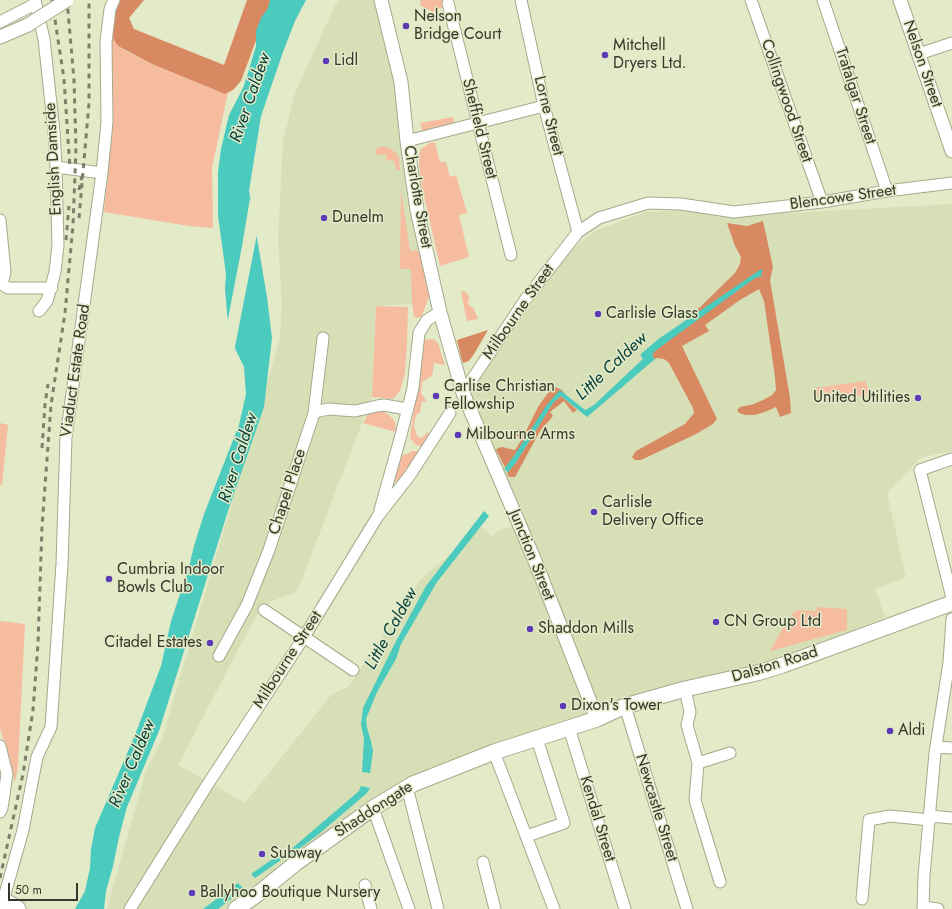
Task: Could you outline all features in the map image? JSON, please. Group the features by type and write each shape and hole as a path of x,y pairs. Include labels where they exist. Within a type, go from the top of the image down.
{"main road":[{"name":"Dalston Road","path":"597,719 625,706 685,689 756,674 952,603"},
{"name":"Shaddongate","path":"236,909 259,893 296,863 373,808 406,787 494,752 597,719"}],"street":[{"path":"0,36 28,25 67,0"},
{"name":"Viaduct Estate Road","path":"7,903 37,757 51,727 62,564 66,437 102,173 107,122 106,42 110,9 114,0"},
{"name":"Charlotte Street","path":"381,0 401,82 407,141 417,210 440,312 463,393"},
{"name":"Lorne Street","path":"521,0 544,106 578,232"},
{"name":"Collingwood Street","path":"751,0 822,202"},
{"name":"Trafalgar Street","path":"824,0 887,191"},
{"name":"Nelson Street","path":"900,0 952,150"},
{"path":"0,22 35,2"},
{"name":"English Damside","path":"35,2 44,39 54,132 58,246 52,288 47,301 39,311"},
{"name":"Sheffield Street","path":"448,3 511,255"},
{"path":"919,54 952,43"},
{"path":"407,141 544,106"},
{"path":"56,167 102,173"},
{"name":"Blencowe Street","path":"578,232 599,218 648,203 681,204 734,212 822,202 887,191 952,183"},
{"path":"0,220 5,272 2,282 3,285 8,288 52,288"},
{"name":"Milbourne Street","path":"463,393 525,300 578,232"},
{"path":"378,516 413,388 418,333 427,320 440,312"},
{"name":"Chapel Place","path":"219,656 247,605 269,550 314,413 323,338"},
{"name":"Junction Street","path":"463,393 535,562 597,719"},
{"path":"314,413 329,409 356,412 384,405 407,409"},
{"name":"Milbourne Street","path":"130,909 206,787 304,637 378,516 410,475 450,413"},
{"path":"952,459 920,470 952,598"},
{"path":"264,610 353,670"},
{"path":"938,909 923,908 924,876 935,753 949,662 952,620"},
{"path":"685,689 690,712 687,725 698,763 695,800 720,882"},
{"name":"Newcastle Street","path":"625,706 688,909"},
{"name":"Kendal Street","path":"568,728 625,909"},
{"path":"527,836 564,823 537,739"},
{"path":"0,746 7,774 2,808 0,812"},
{"path":"936,747 952,748"},
{"path":"494,752 554,909"},
{"path":"698,763 730,753"},
{"path":"406,787 438,909"},
{"path":"373,808 409,909"},
{"path":"862,899 869,820 890,816 952,818"},
{"path":"483,862 495,909"},
{"path":"365,885 371,909"}],"shaded area":[{"path":"117,0 144,0 129,18 134,29 224,65 247,0 271,0 241,81 233,90 225,94 152,64 118,46 114,40 112,26"},
{"path":"340,0 373,0 382,17 433,299 408,304 376,306 372,397 297,592 269,602 268,604 265,603 249,629 178,765 245,803 331,695 349,686 420,580 482,527 492,537 496,532 518,524 468,395 552,273 572,249 595,231 645,212 690,210 719,217 952,204 952,451 920,458 887,493 906,577 875,589 885,617 680,699 429,768 353,810 253,909 107,909 146,771 162,739 280,339 282,303 278,241 283,141 295,93 335,5"},
{"path":"420,0 445,0 444,6 433,12 421,6"},
{"path":"112,26 118,46 126,51 152,64 210,88 225,94 228,92 212,168 213,228 189,226 104,212 113,116 111,84"},
{"path":"453,117 455,126 423,133 420,123"},
{"path":"435,142 440,162 446,162 450,177 456,175 467,213 459,215 469,257 440,266 422,187 419,165 419,154 421,149 430,143"},
{"path":"379,147 388,147 397,154 399,158 400,170 397,171 394,161 386,160 386,154 376,155 375,150"},
{"path":"401,190 410,251 415,250 419,252 429,295 422,316 418,318 414,317 412,304 411,269 400,269"},
{"path":"763,221 773,267 770,280 790,398 791,413 780,417 776,407 755,415 746,415 739,413 737,410 740,407 754,404 763,400 772,395 776,390 764,301 759,289 740,300 705,325 709,331 682,346 717,419 713,424 696,434 641,460 635,460 632,457 636,451 685,424 694,413 693,408 669,363 664,359 657,358 651,361 652,354 659,345 735,273 740,264 741,257 735,246 727,223 747,226"},
{"path":"463,291 469,296 468,304 474,309 478,319 467,321 461,292"},
{"path":"376,306 408,307 405,373 400,391 393,399 372,397"},
{"path":"488,330 469,361 463,363 457,340"},
{"path":"433,339 438,343 445,365 434,363 432,376 422,382 421,393 427,402 422,401 420,412 416,415 414,426 417,436 421,438 428,432 429,436 425,444 420,446 416,445 410,438 423,342 424,340"},
{"path":"865,381 870,394 822,401 821,396 816,397 815,388"},
{"path":"555,387 562,390 566,396 562,392 547,407 506,469 496,450 502,447 515,450 522,439 515,435 518,429 526,431 538,407 550,390"},
{"path":"561,396 577,410 573,413 564,401 550,412 553,416 540,431 515,477 509,477 507,473 515,464 553,403"},
{"path":"382,410 395,421 396,432 363,423 368,414"},
{"path":"0,423 8,425 2,485 0,485"},
{"path":"412,451 419,451 418,461 408,467 406,472 397,482 394,480 399,456"},
{"path":"817,607 847,609 847,630 770,651 789,617 797,610 816,611"},
{"path":"0,621 25,624 18,766 15,782 0,728"}],"water":[{"name":"River Caldew","path":"270,0 306,0 295,21 261,116 249,191 267,297 272,338 264,407 228,511 159,731 127,807 106,891 104,909 75,909 85,891 90,868 91,849 95,828 135,735 161,666 171,621 186,579 204,514 239,425 246,394 244,367 229,336 225,289 226,274 218,216 218,172 221,149 229,115 243,88 256,46 256,31 261,18 268,8"},
{"path":"761,271 762,276 755,278 655,351 652,355 655,359 587,417 561,396 553,403 515,464 507,473 506,469 547,407 560,392 586,412 595,406 645,359 642,355 661,339"},
{"path":"484,511 489,516 437,582 401,644 396,659 377,692 366,719 373,751 370,773 362,772 364,739 361,724 363,708 394,645 426,586"},
{"path":"361,786 370,788 367,793 319,834 292,854 289,851 359,791"},
{"path":"277,856 281,860 255,878 251,874"},
{"path":"238,883 244,889 218,909 203,909"}],"pier":[{"path":"250,198 258,229 234,352 227,337 226,329"}],"waterway":[{"name":"Little Caldew","path":"506,469 547,407 560,392 585,412 595,406 645,359 642,355 661,339 761,271"}],"railway":[{"path":"52,0 64,79 70,169"},
{"path":"0,878 23,774 33,710 38,644 42,527 51,405 65,313 73,225 76,148 74,80 67,0"},
{"path":"79,218 89,103 89,0"},
{"path":"79,190 82,176"},
{"path":"66,240 69,206"},
{"path":"42,448 48,384"}],"place":[{"name":"Nelson Bridge Court","path":"406,26"},
{"name":"Mitchell Dryers Ltd.","path":"605,55"},
{"name":"Lidl","path":"326,61"},
{"name":"Dunelm","path":"324,218"},
{"name":"Carlisle Glass","path":"598,314"},
{"name":"Carlise Christian Fellowship","path":"436,396"},
{"name":"United Utilities","path":"918,398"},
{"name":"Milbourne Arms","path":"458,435"},
{"name":"Carlisle Delivery Office","path":"594,512"},
{"name":"Cumbria Indoor Bowls Club","path":"109,579"},
{"name":"CN Group Ltd","path":"716,622"},
{"name":"Shaddon Mills","path":"530,629"},
{"name":"Citadel Estates","path":"210,643"},
{"name":"Dixon's Tower","path":"563,706"},
{"name":"Aldi","path":"890,731"},
{"name":"Subway","path":"262,854"},
{"name":"Ballyhoo Boutique Nursery","path":"192,893"}]}
